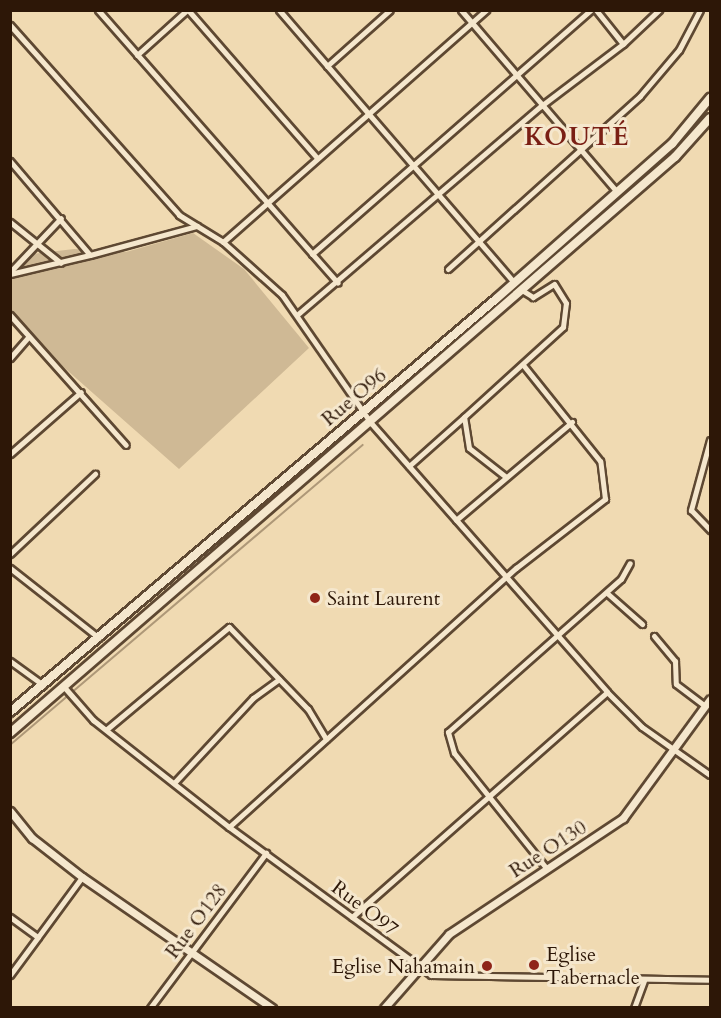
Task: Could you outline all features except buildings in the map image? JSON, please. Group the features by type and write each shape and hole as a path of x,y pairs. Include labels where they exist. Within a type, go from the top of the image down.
{"main road":[{"name":"Rue O96","path":"10,712 363,412 617,192 687,130 711,98"},
{"name":"Rue O96","path":"10,733 371,423 675,157 711,118"}],"street":[{"path":"98,10 338,283"},
{"path":"137,55 188,10 317,158"},
{"path":"327,66 390,10"},
{"path":"461,10 617,192"},
{"path":"223,242 486,10"},
{"path":"312,254 591,10"},
{"path":"596,10 623,44"},
{"path":"298,314 338,283 541,106 623,44 659,10"},
{"path":"448,269 646,89 679,50 700,10"},
{"path":"279,11 514,282"},
{"path":"10,26 174,209 223,242 298,314 371,423 607,692 675,750 711,775"},
{"path":"10,161 61,218 90,255"},
{"path":"10,273 34,244 61,218"},
{"path":"10,222 34,244 61,263"},
{"path":"10,273 61,263 197,226"},
{"path":"409,466 555,339 566,303 554,284 533,297 522,290"},
{"path":"10,315 126,445"},
{"path":"10,358 28,336"},
{"path":"229,827 507,579 607,495 602,463 572,422 524,366"},
{"path":"10,454 81,392"},
{"path":"464,417 469,448 506,477"},
{"path":"456,520 572,422"},
{"path":"711,440 691,510 711,530"},
{"path":"10,554 95,474"},
{"path":"547,869 454,753 448,732 555,634 607,593 630,563"},
{"path":"10,568 99,638"},
{"path":"607,593 642,624"},
{"path":"107,729 229,627 308,709 326,739"},
{"path":"654,636 675,662 676,684 705,706"},
{"path":"10,661 43,685"},
{"path":"174,783 253,698 279,679"},
{"name":"Rue O97","path":"65,688 107,729 229,827 418,966 436,976 711,980"},
{"path":"352,917 607,692"},
{"name":"Rue O130","path":"384,1008 418,966 449,934 622,818 711,699"},
{"path":"10,811 32,838 82,877 272,1008"},
{"name":"Rue O128","path":"150,1008 266,853"},
{"path":"10,975 82,877"},
{"path":"10,917 38,937"},
{"path":"634,1008 644,980"}],"shaded area":[{"path":"193,233 244,269 309,348 179,469 60,364 11,312 11,264 32,254 74,249 126,252"}],"waterway":[{"path":"10,745 363,445"}],"place":[{"name":"Saint Laurent","path":"315,598"},
{"name":"Eglise Tabernacle","path":"534,965"},
{"name":"Eglise Nahamain","path":"487,966"}],"district":[{"name":"KOUTÉ","path":"577,137"}]}
